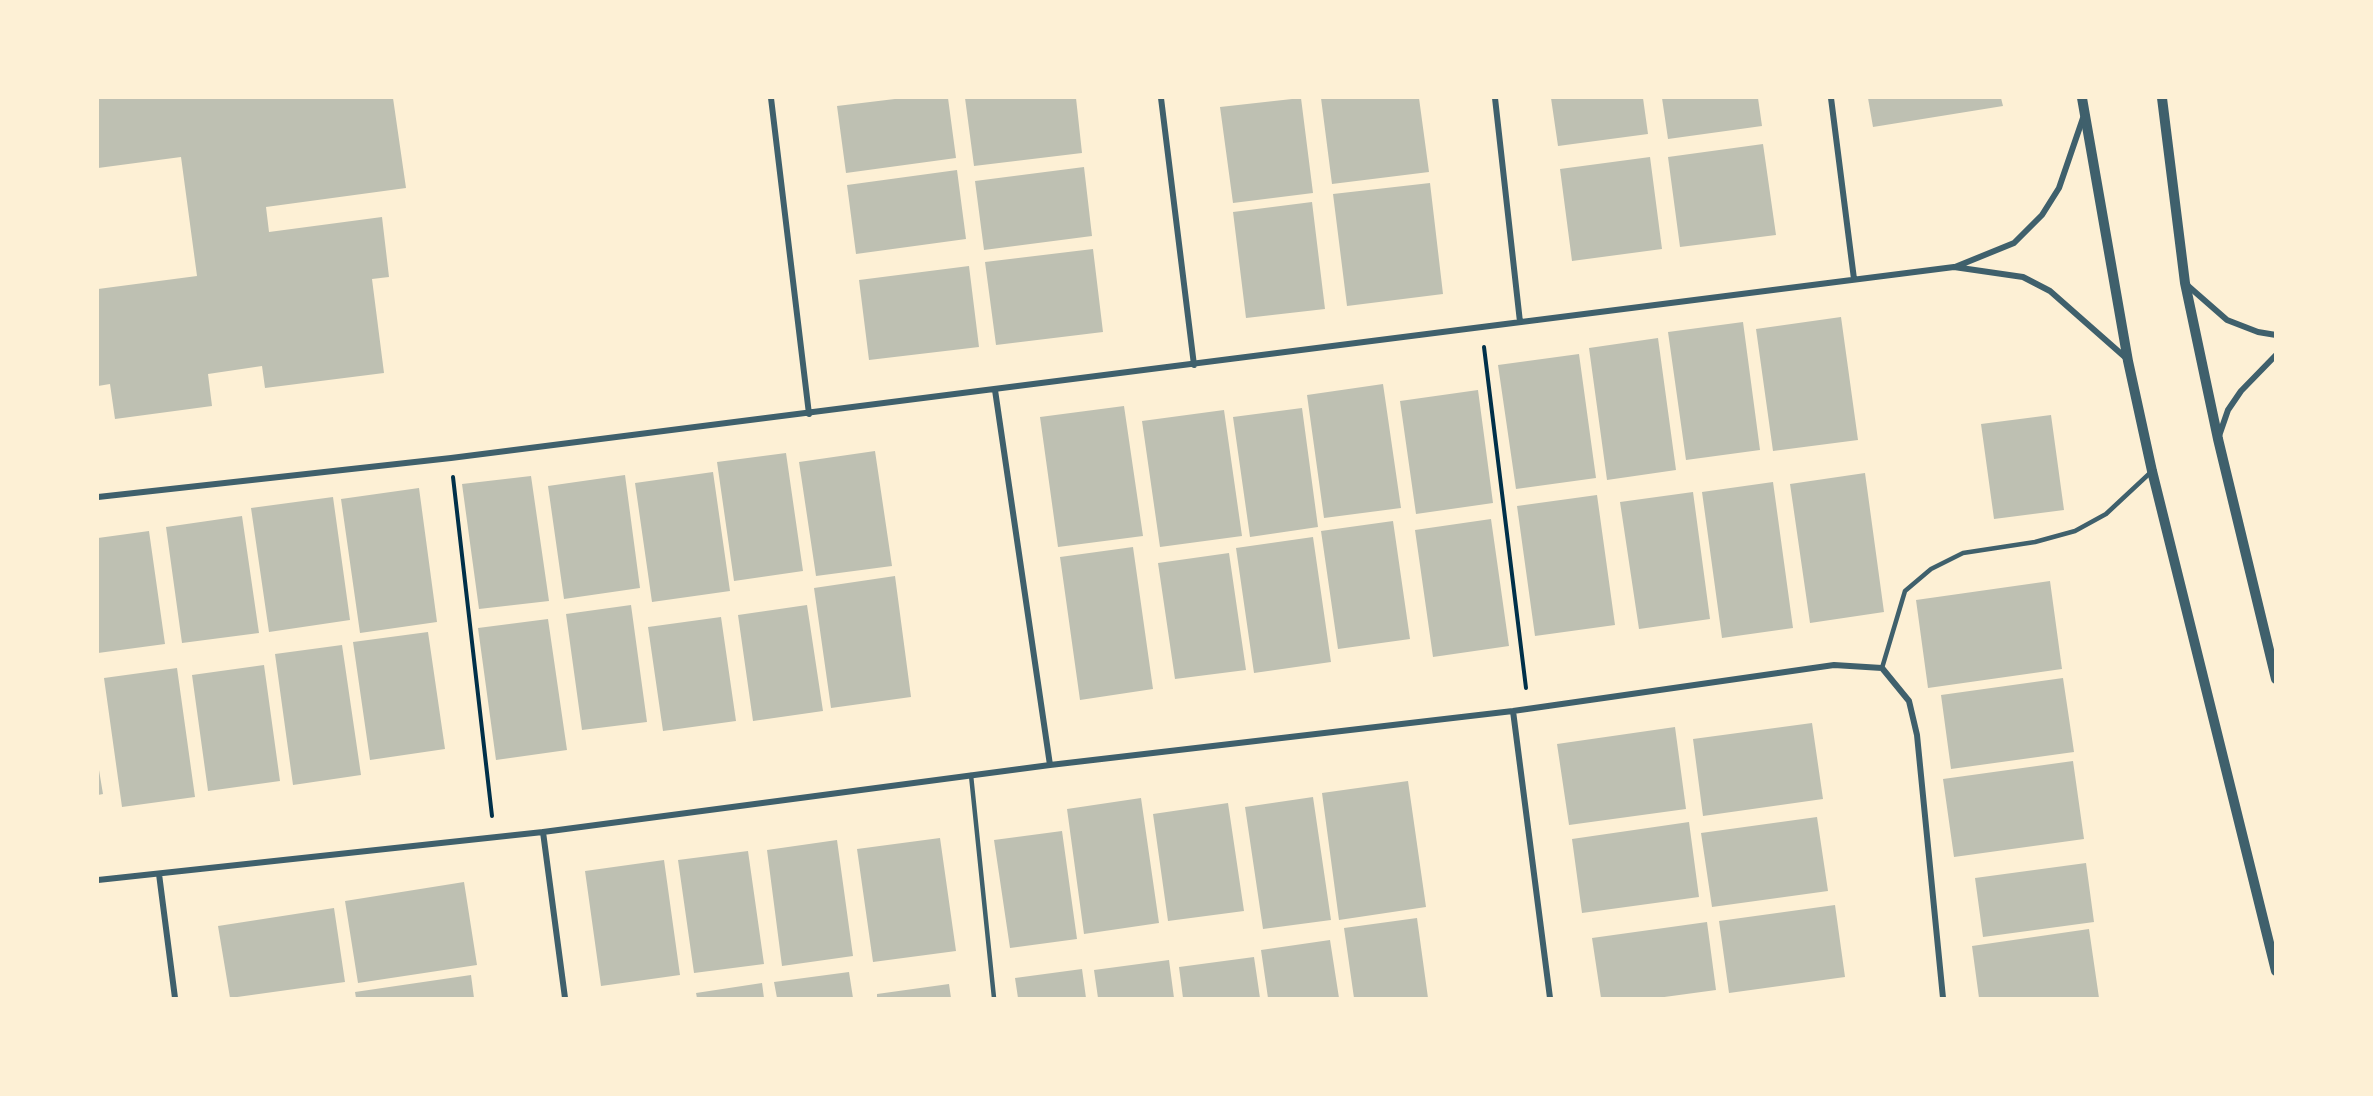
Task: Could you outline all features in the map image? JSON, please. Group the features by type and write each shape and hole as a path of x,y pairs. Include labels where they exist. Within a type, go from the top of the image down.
{"street":[{"path":"771,98 809,414"},
{"path":"1161,98 1194,365"},
{"path":"1495,98 1520,322"},
{"path":"1831,98 1854,279"},
{"path":"2082,98 2128,360 2152,471 2276,971"},
{"path":"2162,98 2185,283 2218,439 2276,679"},
{"path":"98,497 451,458 809,414 1954,267 2014,243 2042,215 2059,188 2084,115"},
{"path":"1954,267 2023,277 2050,291 2128,360"},
{"path":"2185,283 2227,320 2258,332 2276,335"},
{"path":"2218,439 2228,411 2241,391 2276,355"},
{"path":"995,390 1050,765"},
{"path":"98,880 543,832 1050,765 1514,711 1834,665 1882,668 1909,701 1917,735 1943,999"},
{"path":"1514,711 1550,999"},
{"path":"543,832 565,999"},
{"path":"159,874 175,999"}],"lane":[{"path":"1882,668 1905,591 1931,569 1963,552 2035,542 2075,531 2106,514 2152,471"},
{"path":"971,775 994,999"}],"path":[{"path":"1482,327 1528,709"},
{"path":"451,458 495,837"}],"building":[{"path":"98,98 393,98 406,188 266,207 269,232 382,217 389,277 372,279 384,373 265,388 262,366 208,374 212,406 115,419 110,384 98,386 98,289 197,276 181,157 98,168"},
{"path":"903,98 948,98 956,158 846,173 837,106"},
{"path":"965,98 1076,98 1082,153 974,166"},
{"path":"1301,98 1313,193 1233,203 1220,107"},
{"path":"1321,98 1419,98 1429,172 1332,184"},
{"path":"1551,98 1643,98 1648,134 1558,146"},
{"path":"1662,98 1758,98 1762,126 1668,139"},
{"path":"1868,98 2001,98 2003,106 1873,127"},
{"path":"1763,144 1776,235 1680,247 1668,157"},
{"path":"1650,157 1662,249 1572,261 1560,169"},
{"path":"1084,167 1092,236 984,250 975,181"},
{"path":"957,170 966,239 856,254 847,185"},
{"path":"1430,183 1443,294 1347,306 1333,194"},
{"path":"1312,202 1325,309 1246,318 1233,212"},
{"path":"1093,249 1103,332 996,345 985,262"},
{"path":"969,266 979,347 869,360 859,280"},
{"path":"1841,317 1858,440 1773,451 1756,329"},
{"path":"1743,322 1760,450 1686,460 1668,332"},
{"path":"1658,338 1676,470 1607,480 1589,348"},
{"path":"1579,354 1596,478 1516,489 1498,365"},
{"path":"1383,384 1401,508 1324,518 1307,395"},
{"path":"1478,390 1493,503 1416,514 1400,401"},
{"path":"1124,406 1143,536 1058,547 1040,417"},
{"path":"1302,408 1318,527 1250,537 1233,417"},
{"path":"1224,410 1242,536 1160,547 1142,421"},
{"path":"2051,415 2064,510 1994,519 1981,424"},
{"path":"875,451 892,566 816,576 799,462"},
{"path":"786,453 803,571 734,581 717,462"},
{"path":"713,472 730,591 652,602 635,483"},
{"path":"1865,473 1884,612 1810,623 1790,484"},
{"path":"625,475 640,588 564,599 548,486"},
{"path":"531,476 549,601 479,609 462,484"},
{"path":"1773,482 1793,628 1722,638 1702,492"},
{"path":"419,488 437,622 360,633 341,499"},
{"path":"1693,492 1710,619 1639,629 1620,502"},
{"path":"1597,495 1615,625 1535,636 1517,506"},
{"path":"333,497 350,620 269,632 251,508"},
{"path":"242,516 259,633 182,643 166,527"},
{"path":"1491,519 1509,646 1433,657 1415,530"},
{"path":"1393,521 1410,639 1338,649 1321,531"},
{"path":"149,531 165,644 98,653 98,538"},
{"path":"1313,537 1331,662 1254,673 1236,548"},
{"path":"1133,547 1153,689 1080,700 1060,557"},
{"path":"1229,553 1246,670 1175,679 1158,563"},
{"path":"895,576 911,697 831,708 814,588"},
{"path":"2050,581 2062,669 1928,688 1916,600"},
{"path":"631,605 647,722 582,730 566,614"},
{"path":"807,605 823,711 753,721 738,615"},
{"path":"721,617 736,721 663,731 648,627"},
{"path":"548,619 567,750 496,760 478,628"},
{"path":"428,632 445,749 370,760 353,642"},
{"path":"342,645 361,775 293,785 275,654"},
{"path":"264,665 280,781 208,791 192,675"},
{"path":"177,668 195,797 122,807 104,678"},
{"path":"2063,678 2074,752 1951,769 1941,695"},
{"path":"1812,723 1823,799 1703,816 1693,739"},
{"path":"1675,727 1686,809 1569,825 1557,744"},
{"path":"2073,761 2084,839 1954,857 1943,779"},
{"path":"98,764 103,794 98,795"},
{"path":"1408,781 1426,907 1339,920 1322,793"},
{"path":"1313,797 1331,920 1263,929 1245,807"},
{"path":"1141,798 1159,923 1084,934 1067,809"},
{"path":"1228,803 1244,911 1168,921 1153,814"},
{"path":"1817,817 1828,891 1712,907 1701,833"},
{"path":"1689,822 1699,897 1582,913 1572,839"},
{"path":"1062,831 1077,939 1010,948 994,840"},
{"path":"940,838 956,951 873,962 857,849"},
{"path":"837,840 853,956 782,966 767,850"},
{"path":"748,851 764,964 694,973 678,860"},
{"path":"664,860 680,975 601,986 585,871"},
{"path":"2086,863 2094,922 1983,937 1975,878"},
{"path":"464,882 477,965 358,983 345,901"},
{"path":"1835,905 1845,977 1729,993 1719,921"},
{"path":"334,908 345,982 230,998 218,926"},
{"path":"1417,918 1428,998 1354,998 1344,928"},
{"path":"1707,922 1716,990 1657,998 1601,998 1592,938"},
{"path":"2089,929 2099,998 1979,998 1972,946"},
{"path":"1330,940 1339,998 1268,998 1261,950"},
{"path":"1254,957 1260,998 1183,998 1179,967"},
{"path":"1169,960 1174,998 1098,998 1094,970"},
{"path":"1082,969 1086,998 1018,998 1015,978"},
{"path":"849,972 853,998 777,998 774,982"},
{"path":"471,975 474,998 356,998 355,992"},
{"path":"762,983 764,998 697,998 696,993"},
{"path":"949,984 951,998 877,998 877,994"}]}
